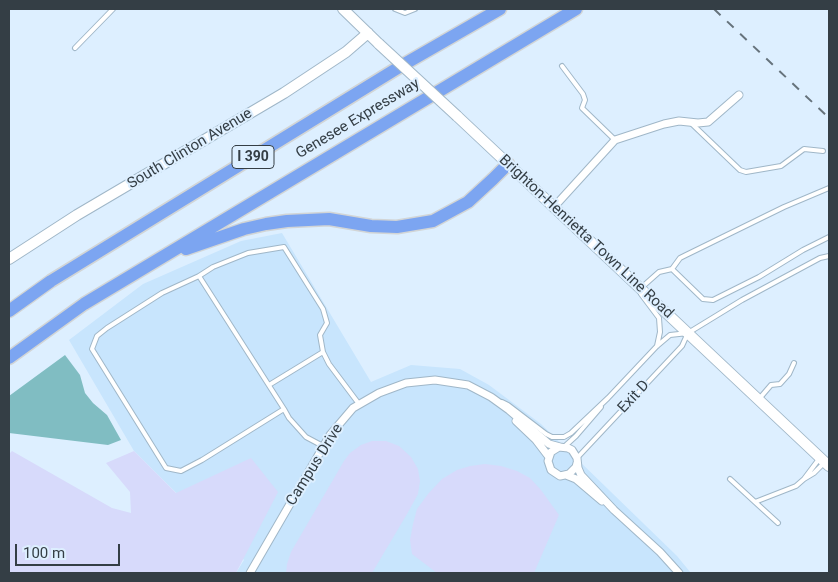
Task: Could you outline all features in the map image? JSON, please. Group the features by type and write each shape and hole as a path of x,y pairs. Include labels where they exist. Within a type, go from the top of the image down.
{"highway":[{"name":"Genesee Expressway","path":"9,311 51,280 401,66 500,9"},
{"name":"Genesee Expressway","path":"9,358 84,304 576,9"},
{"path":"149,265 215,238 266,224 305,219 329,219 371,226 397,227 433,221 468,202 508,164"}],"street":[{"name":"Brighton-Henrietta Town Line Road","path":"343,9 825,462"},
{"name":"South Clinton Avenue","path":"9,259 77,215 284,93 346,52 368,33"},
{"path":"554,207 615,140 681,120 698,124 708,122 740,95"},
{"name":"Campus Drive","path":"250,573 330,435 353,408 379,393 406,382 435,380 468,385 491,397 509,410 549,444 562,447"},
{"name":"Campus Drive","path":"491,397 536,440 549,457"},
{"path":"577,460 573,471 566,475 560,476 551,470 549,466 549,457 554,449 562,447 572,450 577,460 581,475 614,510"},
{"path":"566,475 576,479 614,510 660,552 679,573"}],"lane":[{"path":"75,48 113,9"},
{"path":"395,9 405,13 415,9"},
{"path":"562,66 583,94 585,100 582,108 615,140"},
{"path":"689,122 740,170 746,172 781,166 804,149 824,151"},
{"path":"657,346 660,332 659,318 640,290 658,272 672,268 686,254 784,207 829,188"},
{"path":"672,268 703,299 713,300 759,277 803,250 829,237"},
{"path":"284,409 202,460 181,470 166,468 92,349 97,336 107,328 162,293 214,267 248,253 284,247 323,309 327,324 320,335 323,352 329,364 359,404"},
{"path":"491,397 508,405 546,434 552,437 564,437 571,433 608,398 657,346 670,336 688,333 742,300 820,258 829,256"},
{"path":"199,276 284,409 306,437 324,447"},
{"name":"Exit D","path":"577,460 682,346 688,333"},
{"path":"269,385 323,352"},
{"path":"759,399 771,385 780,384 790,374 794,363"},
{"path":"562,447 591,420 608,398"},
{"path":"804,479 814,473 825,462"},
{"path":"755,502 796,486 825,462"},
{"path":"730,479 778,523"}],"shaded area":[{"path":"282,233 371,382 411,365 460,369 489,385 541,424 677,556 691,573 236,573 244,560 134,451 69,340 143,284 241,241"},
{"path":"65,355 80,375 85,393 107,415 121,440 108,445 9,433 9,396"},
{"path":"372,441 386,441 399,446 411,457 418,469 420,481 418,494 372,573 286,573 291,552 344,461 350,453 361,445"},
{"path":"12,451 112,508 131,513 130,492 106,463 134,451 176,493 251,458 278,492 236,573 9,573 9,454"},
{"path":"485,464 501,466 530,478 559,515 534,573 437,573 412,554 410,540 417,509 428,494 442,479 457,470"}],"railway":[{"path":"714,9 829,118"}]}
